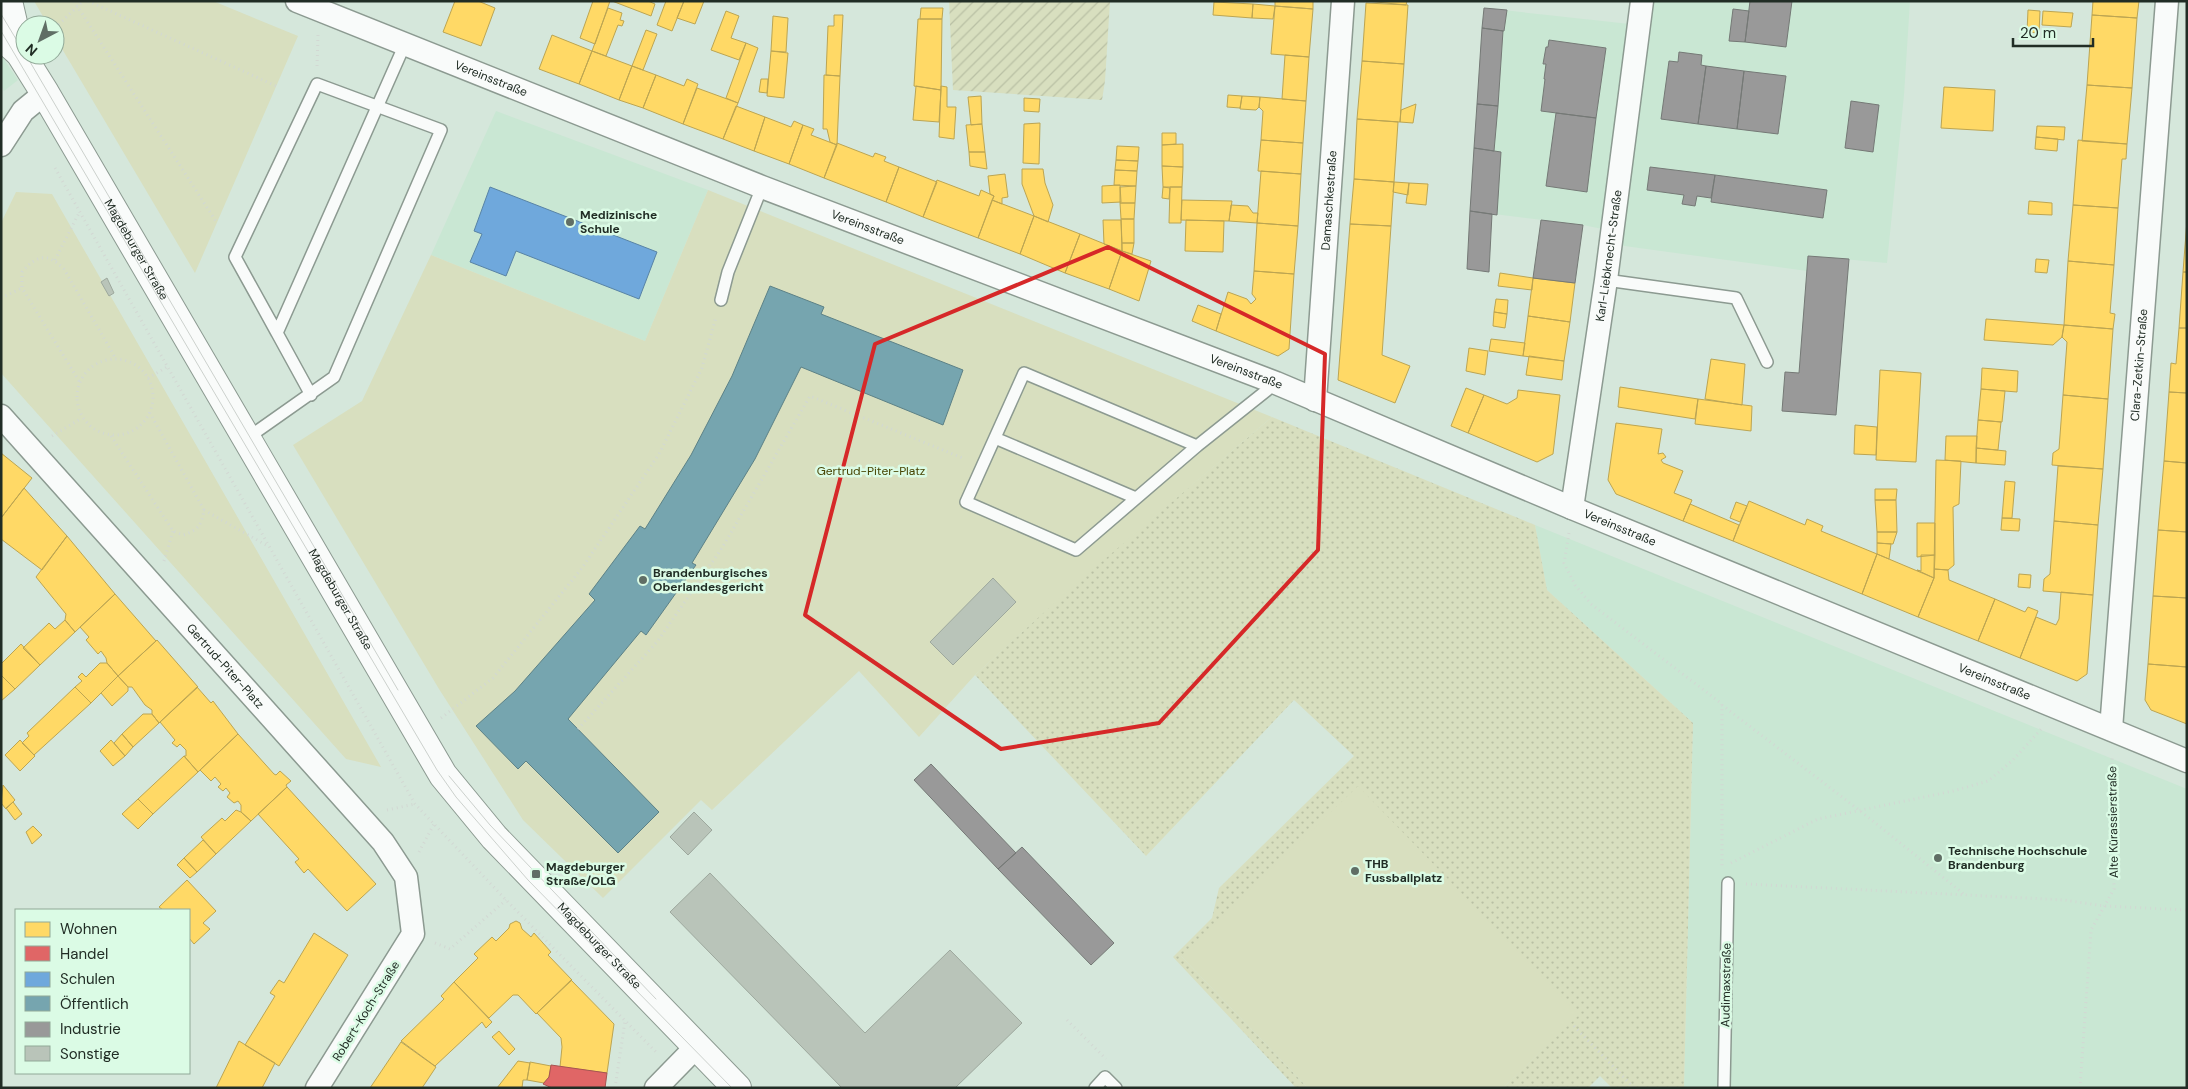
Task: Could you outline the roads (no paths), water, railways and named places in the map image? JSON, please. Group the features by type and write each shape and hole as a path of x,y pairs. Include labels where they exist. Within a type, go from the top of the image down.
{"street":[{"name":"Magdeburger Straße","path":"8,1 11,44 45,93 443,775 494,837 737,1088"},
{"name":"Vereinsstraße","path":"296,1 762,187 1276,383 1572,508 2187,761"},
{"name":"Damaschkestraße","path":"1315,400 1343,1"},
{"name":"Karl-Liebknecht-Straße","path":"1572,508 1606,280 1642,1"},
{"name":"Clara-Zetkin-Straße","path":"2111,729 2167,1"},
{"path":"1,145 23,111 45,93"},
{"name":"Gertrud-Piter-Platz","path":"1,416 383,842 406,877 413,934"},
{"name":"Robert-Koch-Straße","path":"317,1088 413,934"},
{"path":"656,1088 697,1046"}],"lane":[{"path":"278,333 405,44"},
{"path":"246,439 311,395 334,377 441,130 317,84 235,257 311,395"},
{"path":"721,300 728,272 762,187"},
{"path":"1606,280 1736,298 1768,362"},
{"path":"1197,446 1024,373 966,502 1076,550 1197,446 1276,383"},
{"path":"995,438 1136,498"},
{"name":"Audimaxstraße","path":"1724,1088 1728,883"},
{"path":"1095,1088 1105,1077 1116,1088"}],"tram line":[{"path":"1,14 15,37"},
{"path":"1,31 437,770 456,797 528,880 732,1088"},
{"path":"32,65 398,690"},
{"path":"449,776 490,825 656,999"}],"place":[{"name":"Medizinische Schule","path":"570,222"},
{"name":"Brandenburgisches Oberlandesgericht","path":"643,580"},
{"name":"Technische Hochschule Brandenburg","path":"1938,858"},
{"name":"THB Fussballplatz","path":"1355,871"},
{"name":"Magdeburger Straße/OLG","path":"536,874"}]}
